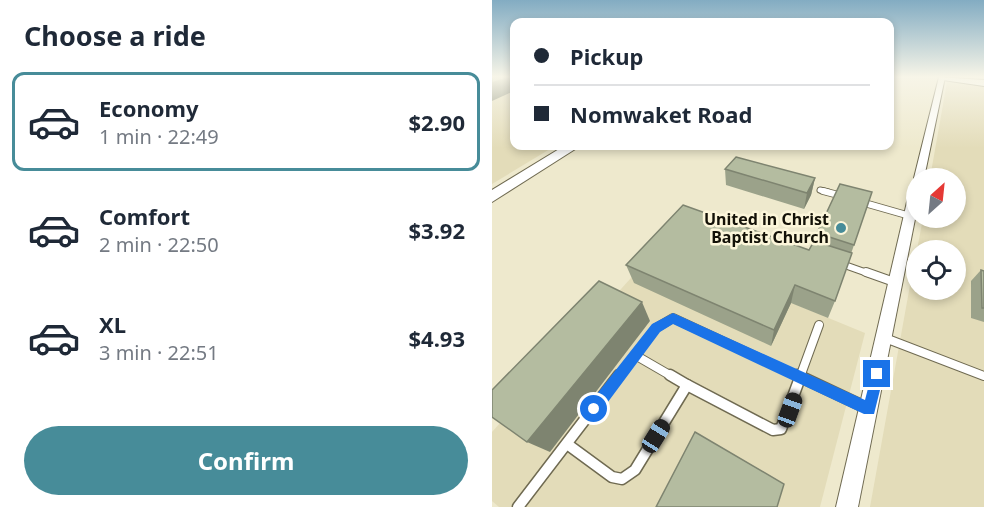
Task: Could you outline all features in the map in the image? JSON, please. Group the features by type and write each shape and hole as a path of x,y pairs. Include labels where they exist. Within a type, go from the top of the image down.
{"street":[{"path":"921,168 936,101"},
{"path":"492,197 567,150"},
{"path":"847,507 898,284 908,228"}],"lane":[{"path":"820,190 906,215"},
{"path":"833,261 898,284"},
{"path":"518,507 656,328 673,318 869,409"},
{"path":"635,355 687,385 777,430 784,426 819,324"},
{"path":"885,338 984,376"},
{"path":"567,444 612,477 622,479 634,470 687,385"}],"shaded area":[{"path":"492,101 510,101 510,150 548,150 492,184"},
{"path":"944,101 984,101 984,507 870,507 907,300 966,300 966,240 919,240 921,228 966,228 966,168 932,168"},
{"path":"658,248 865,333 820,507 499,507 492,501 492,432"}],"building":[{"path":"736,157 815,178 807,193 725,169"},
{"name":"United in Christ Baptist Church","path":"840,184 872,192 854,245 817,233"},
{"path":"683,205 809,250 814,241 852,253 835,301 795,285 774,330 626,265"},
{"path":"981,270 984,271 984,308 982,308"},
{"path":"599,281 642,302 527,442 492,417 492,390"},
{"path":"695,432 784,484 777,507 656,507"}],"place":[{"name":"United in Christ Baptist Church","path":"841,228"}],"route":[{"path":"594,409 656,328 673,318 869,409 877,374"}]}
